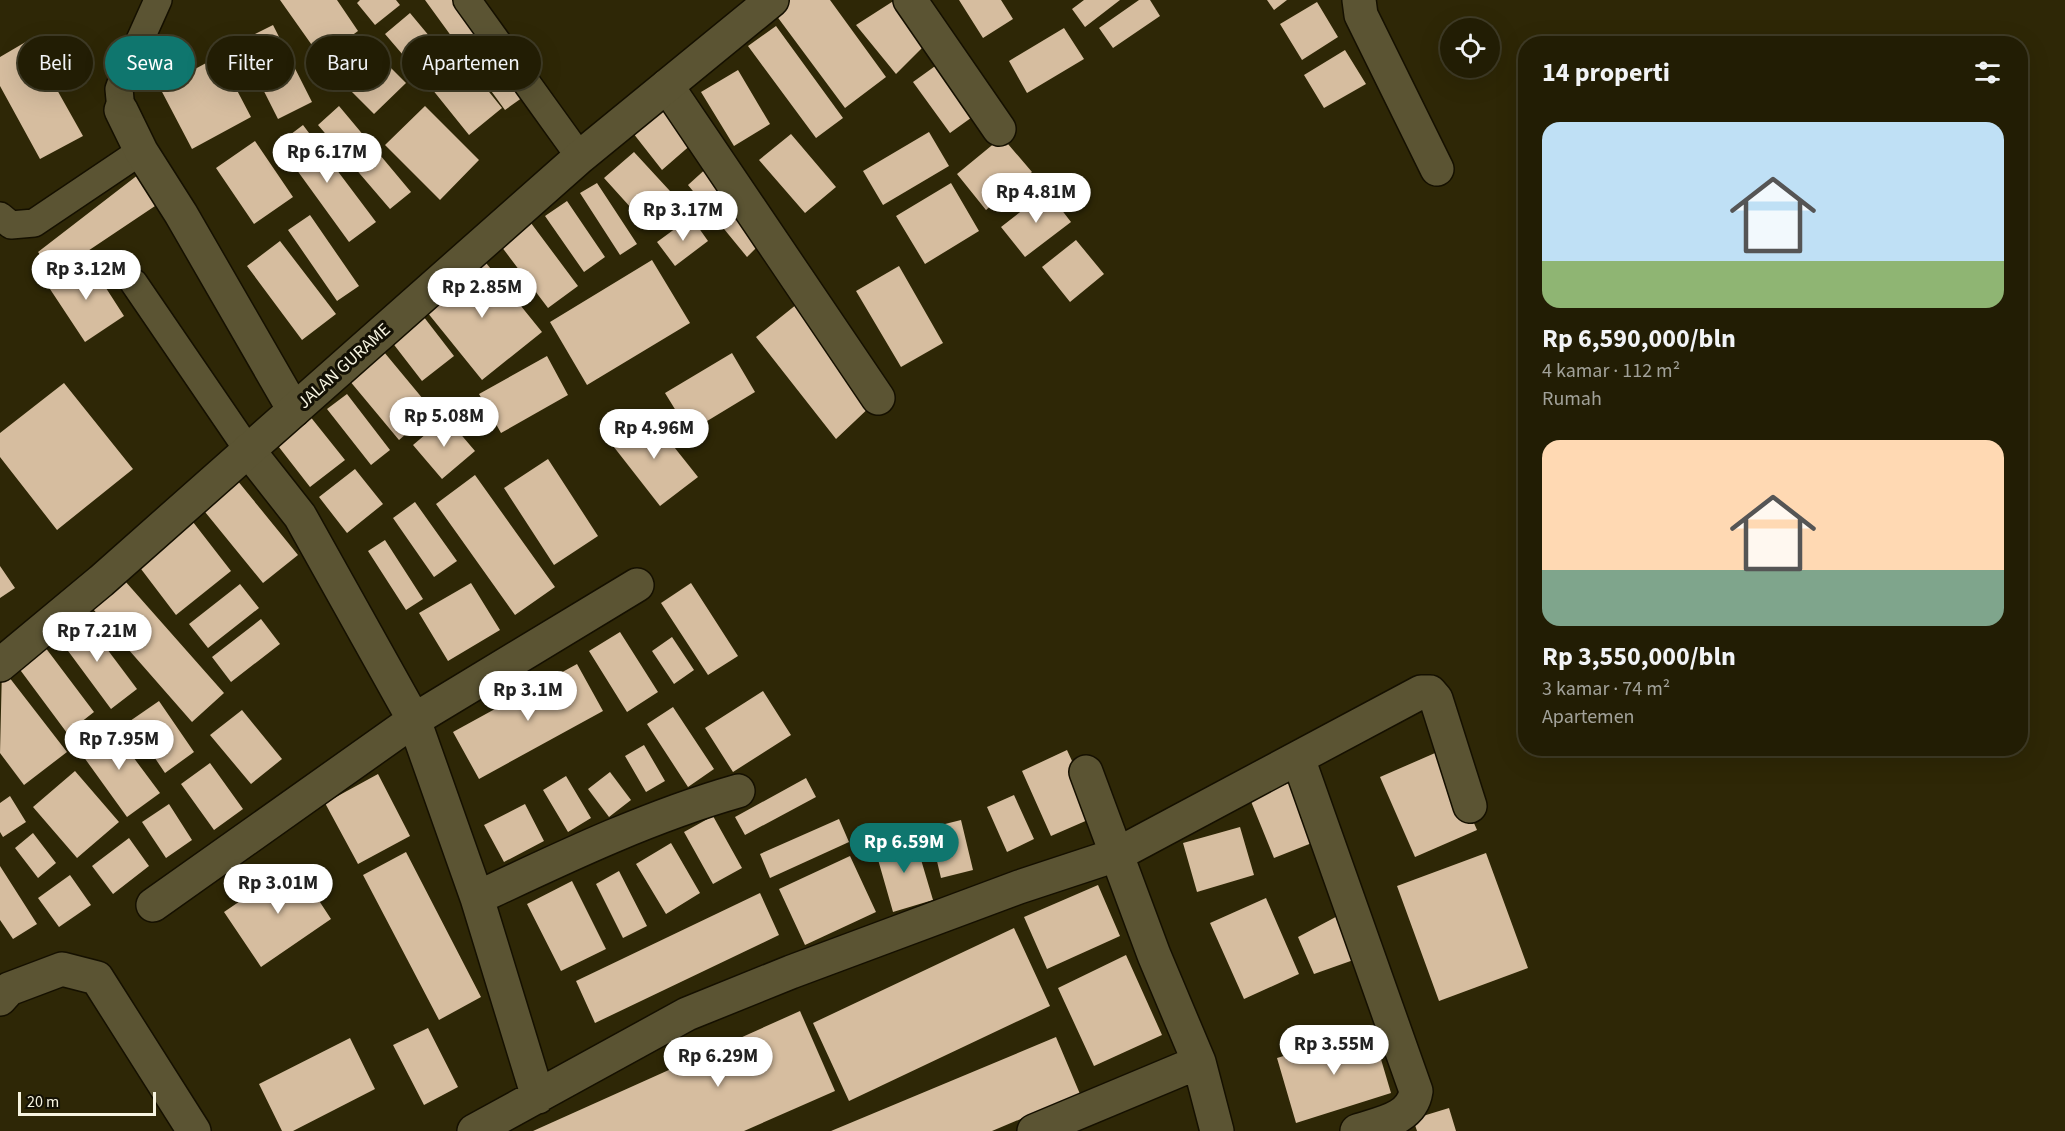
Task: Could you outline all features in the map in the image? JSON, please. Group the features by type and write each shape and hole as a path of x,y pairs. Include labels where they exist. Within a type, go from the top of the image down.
{"street":[{"name":"JALAN GURAME","path":"0,665 101,581 580,156 772,0"},
{"path":"910,0 999,129"},
{"path":"1359,0 1360,15 1437,169"},
{"path":"667,86 878,398"},
{"path":"120,110 141,151 181,214 294,410"},
{"path":"248,450 300,516 414,720 477,898 538,1097"},
{"path":"153,905 414,720 637,585"},
{"path":"474,1131 687,1014 791,972 1019,887 1116,855 1421,692 1430,692 1436,699 1470,806"},
{"path":"1298,758 1416,1091 1414,1103 1404,1114 1357,1131"},
{"path":"1086,772 1154,955 1199,1062 1217,1131"},
{"path":"477,898 575,852 686,806 738,791"},
{"path":"0,999 9,989 62,969 98,978 194,1131"},
{"path":"1034,1131 1199,1062"}],"lane":[{"path":"120,110 119,89 158,0"},
{"path":"467,0 580,156"},
{"path":"0,216 11,225 34,223 141,151"},
{"path":"134,283 248,450"}],"building":[{"path":"280,0 337,0 358,31 351,36 306,37"},
{"path":"360,0 396,0 400,5 375,25 357,3"},
{"path":"425,0 458,0 484,36 451,36"},
{"path":"788,0 830,0 886,77 845,108 773,11"},
{"path":"895,0 929,41 896,74 856,25"},
{"path":"959,0 1001,0 1013,19 983,38"},
{"path":"1084,0 1120,0 1085,27 1072,9"},
{"path":"1139,0 1150,0 1160,16 1113,48 1099,28"},
{"path":"1267,0 1287,0 1274,10"},
{"path":"1317,2 1338,37 1302,60 1280,24"},
{"path":"410,13 429,36 402,36 402,54 390,40 390,36 385,34"},
{"path":"273,25 279,36 251,36"},
{"path":"776,26 843,118 816,138 748,46"},
{"path":"1064,28 1084,59 1027,93 1009,61"},
{"path":"18,46 18,90 57,90 83,136 40,159 0,86 0,57"},
{"path":"1345,50 1366,84 1324,108 1304,75"},
{"path":"207,63 207,90 237,90 251,117 192,149 161,90 195,90 195,69"},
{"path":"938,64 975,115 950,133 913,82"},
{"path":"294,66 312,102 278,119 263,90 294,90"},
{"path":"390,67 402,79 402,87 374,114 350,90 390,90"},
{"path":"738,70 770,124 734,146 701,92"},
{"path":"433,90 488,90 502,108 469,135"},
{"path":"490,90 522,90 526,95 505,110"},
{"path":"667,104 693,143 662,170 633,133"},
{"path":"339,106 411,192 390,209 318,125"},
{"path":"425,106 479,160 440,200 385,145"},
{"path":"303,125 376,222 349,242 278,144"},
{"path":"929,132 949,166 883,205 863,171"},
{"path":"791,134 836,187 805,213 759,160"},
{"path":"1002,137 1032,172 986,210 957,174"},
{"path":"255,141 293,197 254,224 216,168"},
{"path":"634,152 681,203 651,230 604,178"},
{"path":"710,165 762,242 747,257 688,185"},
{"path":"143,171 164,200 55,273 38,252"},
{"path":"597,183 637,244 620,255 580,193"},
{"path":"951,183 979,231 925,264 896,216"},
{"path":"1047,191 1071,222 1025,257 1001,227"},
{"path":"567,201 605,257 584,272 545,216"},
{"path":"310,215 359,286 337,301 288,230"},
{"path":"525,215 578,286 548,308 495,238"},
{"path":"691,217 708,241 675,266 657,242"},
{"path":"1076,240 1104,274 1070,302 1042,267"},
{"path":"280,241 336,314 302,340 247,266"},
{"path":"482,258 542,332 482,380 423,307"},
{"path":"88,260 124,316 85,342 48,286"},
{"path":"652,260 690,323 587,385 550,322"},
{"path":"899,266 943,343 901,367 856,291"},
{"path":"802,300 874,403 836,439 756,337"},
{"path":"420,312 454,356 422,381 388,337"},
{"path":"384,352 433,411 399,440 349,380"},
{"path":"732,353 755,392 689,432 665,393"},
{"path":"547,356 568,395 501,433 479,394"},
{"path":"64,383 133,469 57,530 0,457 0,433"},
{"path":"347,394 390,450 371,465 327,409"},
{"path":"647,413 698,477 660,506 610,442"},
{"path":"309,415 345,460 310,487 275,442"},
{"path":"446,417 475,451 442,479 413,445"},
{"path":"548,459 598,536 554,565 504,488"},
{"path":"355,469 383,504 347,533 319,497"},
{"path":"475,475 555,587 515,615 436,504"},
{"path":"237,480 298,555 263,583 201,507"},
{"path":"415,502 457,561 434,577 393,518"},
{"path":"193,522 231,571 176,615 138,565"},
{"path":"385,540 423,599 406,610 368,551"},
{"path":"0,566 15,588 0,598"},
{"path":"125,581 224,693 192,722 93,609"},
{"path":"471,583 500,630 448,661 419,613"},
{"path":"691,583 738,656 708,675 661,603"},
{"path":"240,584 259,608 208,648 189,624"},
{"path":"83,617 137,689 111,709 57,636"},
{"path":"261,619 280,644 231,682 212,657"},
{"path":"620,632 658,692 627,712 589,651"},
{"path":"672,637 694,670 674,684 652,651"},
{"path":"45,647 94,712 67,733 18,667"},
{"path":"577,664 603,711 479,779 453,732"},
{"path":"2,668 67,752 24,785 0,753"},
{"path":"763,691 791,735 733,772 705,728"},
{"path":"159,701 194,752 165,773 130,721"},
{"path":"673,707 714,769 688,787 647,724"},
{"path":"242,710 282,759 251,784 210,735"},
{"path":"110,726 160,793 127,817 78,749"},
{"path":"644,745 665,781 646,792 625,756"},
{"path":"1067,750 1097,816 1051,836 1022,771"},
{"path":"1442,750 1477,830 1415,857 1380,777"},
{"path":"210,763 243,809 214,830 181,784"},
{"path":"75,771 119,822 77,858 33,807"},
{"path":"610,772 631,800 609,817 588,789"},
{"path":"378,774 410,836 358,864 325,803"},
{"path":"566,776 591,818 568,832 543,790"},
{"path":"1304,777 1322,839 1274,858 1250,799"},
{"path":"806,778 816,797 745,835 735,817"},
{"path":"1014,795 1034,839 1007,852 987,807"},
{"path":"10,796 26,822 3,837 0,832 0,803"},
{"path":"169,804 192,840 166,858 142,822"},
{"path":"525,804 544,841 504,862 484,825"},
{"path":"713,816 742,868 713,884 684,832"},
{"path":"839,819 849,842 770,878 760,854"},
{"path":"961,820 973,870 941,878 929,828"},
{"path":"1240,827 1254,875 1197,892 1183,843"},
{"path":"33,833 56,863 38,878 15,848"},
{"path":"914,836 933,900 893,912 875,849"},
{"path":"129,838 149,866 113,894 92,866"},
{"path":"671,843 700,893 666,914 636,864"},
{"path":"406,852 481,997 439,1020 363,875"},
{"path":"1486,853 1528,968 1439,1001 1397,886"},
{"path":"850,856 876,912 805,945 779,889"},
{"path":"295,864 331,919 261,967 224,912"},
{"path":"0,866 37,924 13,939 0,920"},
{"path":"619,871 647,926 623,938 596,884"},
{"path":"70,875 91,905 59,927 38,898"},
{"path":"572,881 606,949 561,971 527,904"},
{"path":"1098,885 1120,936 1047,969 1024,917"},
{"path":"760,893 779,935 595,1023 576,981"},
{"path":"1266,898 1299,974 1244,999 1210,923"},
{"path":"1347,911 1362,957 1314,974 1298,937"},
{"path":"1014,928 1050,1006 849,1101 813,1023"},
{"path":"1126,955 1162,1035 1094,1066 1058,988"},
{"path":"800,1011 835,1091 744,1131 533,1131"},
{"path":"428,1028 458,1087 424,1105 393,1045"},
{"path":"1372,1029 1391,1093 1296,1123 1277,1058"},
{"path":"1056,1037 1080,1094 992,1131 831,1131"},
{"path":"350,1038 375,1089 293,1131 282,1131 259,1084"},
{"path":"1449,1108 1456,1131 1417,1131 1413,1119"}]}
